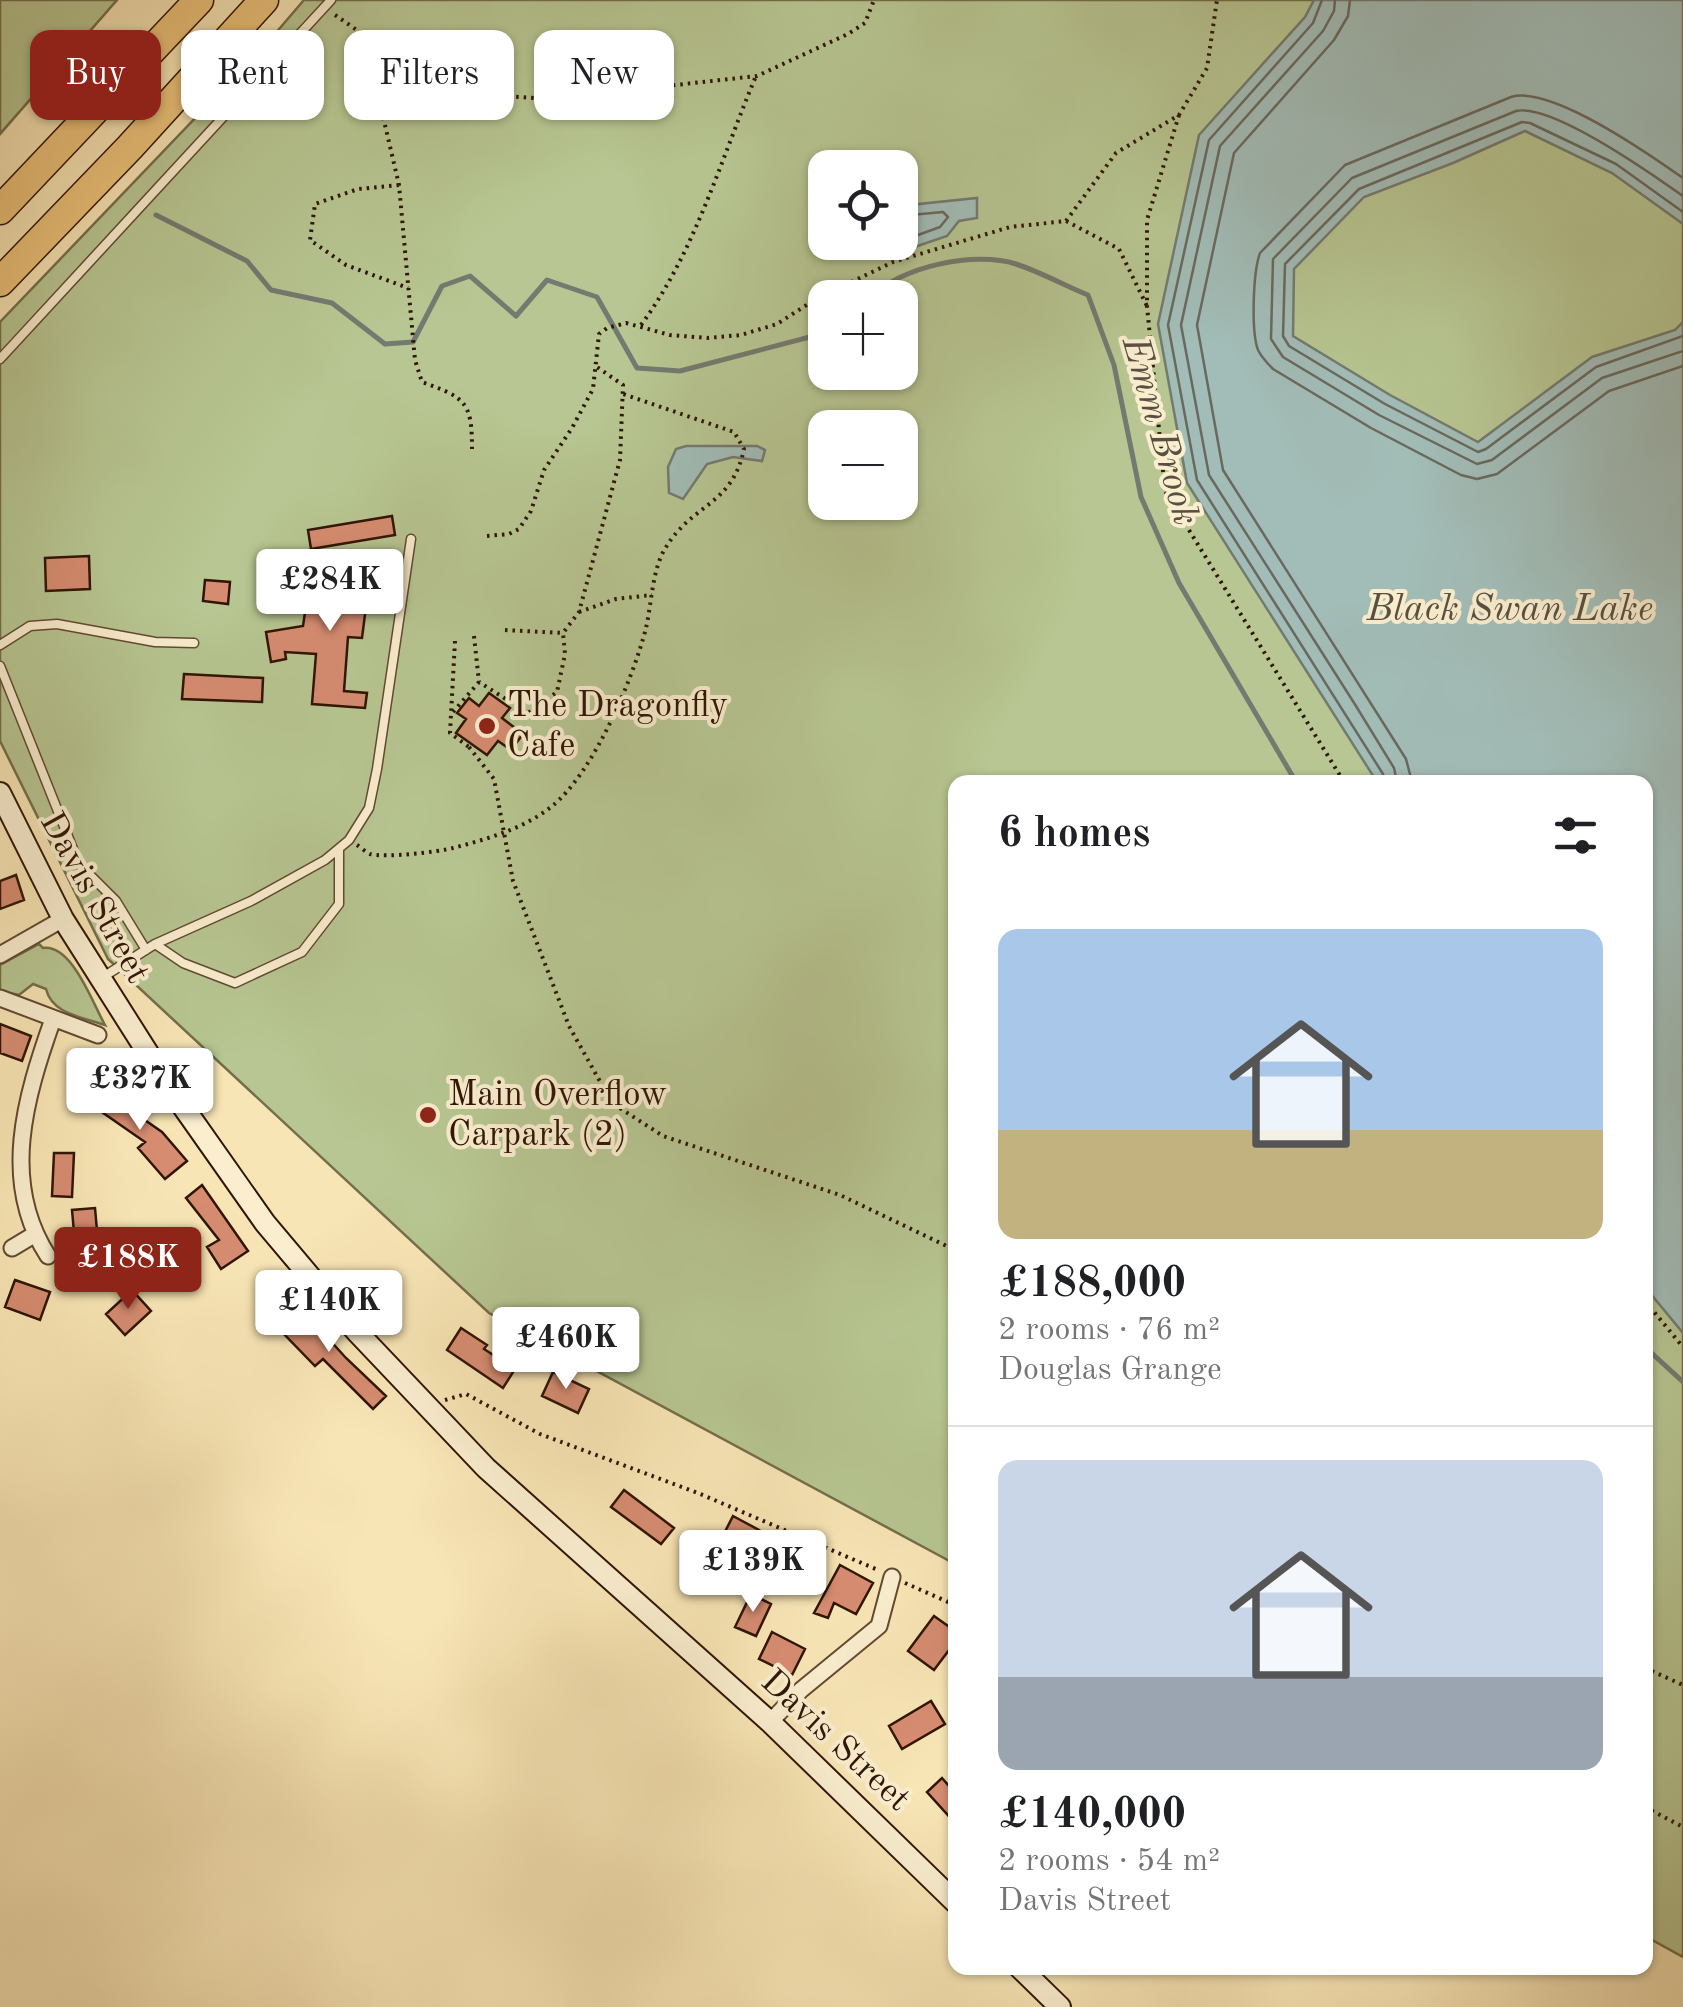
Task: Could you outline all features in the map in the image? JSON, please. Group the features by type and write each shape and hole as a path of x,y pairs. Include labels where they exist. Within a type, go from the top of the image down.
{"highway":[{"path":"0,210 199,0"},
{"path":"0,282 264,0"}],"main road":[{"name":"Davis Street","path":"0,793 63,919 172,1092 265,1223 356,1331 486,1468 770,1722 948,1895"},
{"path":"1027,1975 1060,2007"}],"street":[{"path":"0,955 63,919"},
{"path":"0,998 98,1034"},
{"path":"48,1256 32,1236 20,1196 14,1151 28,1090 54,1019"},
{"path":"12,1248 32,1236"},
{"path":"770,1722 801,1690 879,1626 892,1577"}],"lane":[{"path":"0,359 328,4"},
{"path":"99,980 155,944 251,900 340,850 350,840 369,808 377,770 410,539"},
{"path":"0,645 30,626 58,624 155,642 194,643"},
{"path":"0,666 79,864 116,901 146,950"},
{"path":"155,944 183,963 235,983 302,952 339,904 340,850"}],"path":[{"path":"514,97 548,100 757,76 865,23 874,0"},
{"path":"1216,0 1207,68 1179,115 1147,220 1147,306 1165,491 1340,775"},
{"path":"328,4 358,30"},
{"path":"641,325 690,241 757,76"},
{"path":"1066,220 1116,152 1179,115"},
{"path":"383,120 400,185 414,360 422,382 454,394 472,416 472,450"},
{"path":"400,185 358,190 315,204 310,240 346,265 408,288"},
{"path":"486,536 510,534 532,512 544,470 593,389 599,334 607,328 626,324 670,335 741,335 776,324 816,299 893,262 1010,227 1066,220 1119,248 1147,306"},
{"path":"479,682 528,713 557,692 566,654 563,632 579,612 620,460 623,385 597,367"},
{"path":"350,840 368,854 438,852 503,834 550,808 568,789 606,731 631,678 664,549 685,523 738,475 744,449 734,432 623,394"},
{"path":"579,612 616,599 652,595"},
{"path":"506,630 563,632"},
{"path":"452,713 479,682 474,636"},
{"path":"455,640 450,733 470,745 494,779 513,881 569,1026 612,1102 664,1136 840,1195 948,1247"},
{"path":"1653,1310 1683,1347"},
{"path":"426,1406 466,1394 540,1434 698,1493 948,1603"},
{"path":"1653,1672 1683,1686"},
{"path":"1653,1811 1683,1827"}],"green space":[{"path":"0,0 117,0 91,30 30,30 30,100 0,134"},
{"path":"304,0 1683,0 1683,1957 1653,1940 1653,775 948,775 948,1560 489,1313 108,959 0,741 0,322 193,120 324,120 324,30 278,30"},
{"path":"39,944 63,955 72,965 105,1025 61,1009 46,989 33,984 19,995 0,991 0,965"}],"water":[{"name":"Black Swan Lake","path":"1314,0 1683,0 1683,224 1612,173 1525,131 1364,197 1294,269 1293,336 1478,442 1592,357 1675,330 1683,322 1683,1333 1653,1297 1653,775 1373,775 1187,483 1158,324 1199,135 1305,17"},
{"path":"977,198 977,218 959,221 947,236 918,246 918,204"},
{"path":"757,446 765,450 762,461 733,457 707,464 683,499 669,493 668,467 676,449"}],"building":[{"path":"392,516 395,535 311,549 308,530"},
{"path":"89,556 90,589 46,591 45,558"},
{"path":"311,573 387,582 385,602 367,599 362,638 348,637 344,691 367,693 365,708 312,704 316,654 285,652 286,659 271,662 266,632 303,626"},
{"path":"205,580 230,582 228,604 203,601"},
{"path":"184,674 263,678 262,702 182,699"},
{"name":"The Dragonfly Cafe","path":"489,693 510,708 502,718 523,734 511,750 498,741 487,755 456,733 466,719 457,713 469,698 479,706"},
{"path":"16,875 24,900 0,909 0,881"},
{"path":"0,1024 31,1036 22,1061 0,1053"},
{"path":"93,1084 162,1132 187,1161 165,1179 138,1148 145,1142 86,1101"},
{"path":"54,1153 74,1153 72,1197 52,1196"},
{"path":"202,1185 248,1251 221,1269 207,1247 219,1240 186,1198"},
{"path":"95,1208 99,1253 76,1255 72,1210"},
{"path":"15,1280 50,1292 40,1320 5,1307"},
{"path":"132,1290 151,1311 125,1335 106,1314"},
{"path":"304,1306 321,1322 317,1326 346,1358 386,1396 373,1409 323,1359 315,1366 281,1331"},
{"path":"461,1328 515,1369 503,1388 447,1350"},
{"path":"553,1372 589,1389 578,1413 542,1396"},
{"path":"624,1490 674,1528 661,1544 611,1507"},
{"path":"733,1516 759,1530 739,1570 712,1557"},
{"path":"840,1565 873,1583 856,1614 834,1603 828,1618 814,1613"},
{"path":"751,1594 771,1604 756,1636 735,1627"},
{"path":"934,1616 948,1626 948,1651 934,1670 908,1651"},
{"path":"772,1632 805,1649 792,1675 759,1659"},
{"path":"931,1701 945,1724 902,1749 889,1726"},
{"path":"942,1778 948,1785 948,1815 927,1792"}],"waterway":[{"name":"Emm Brook","path":"156,215 247,261 271,290 332,303 385,344 413,342 442,286 470,276 516,316 547,280 597,297 637,368 680,371 808,337"},
{"name":"Emm Brook","path":"895,280 939,264 999,260 1088,295 1114,365 1141,497 1179,583 1292,775"},
{"name":"Emm Brook","path":"1653,1354 1683,1382"}],"place":[{"name":"The Dragonfly Cafe","path":"487,726"},
{"name":"Main Overflow Carpark (2)","path":"428,1115"}]}
